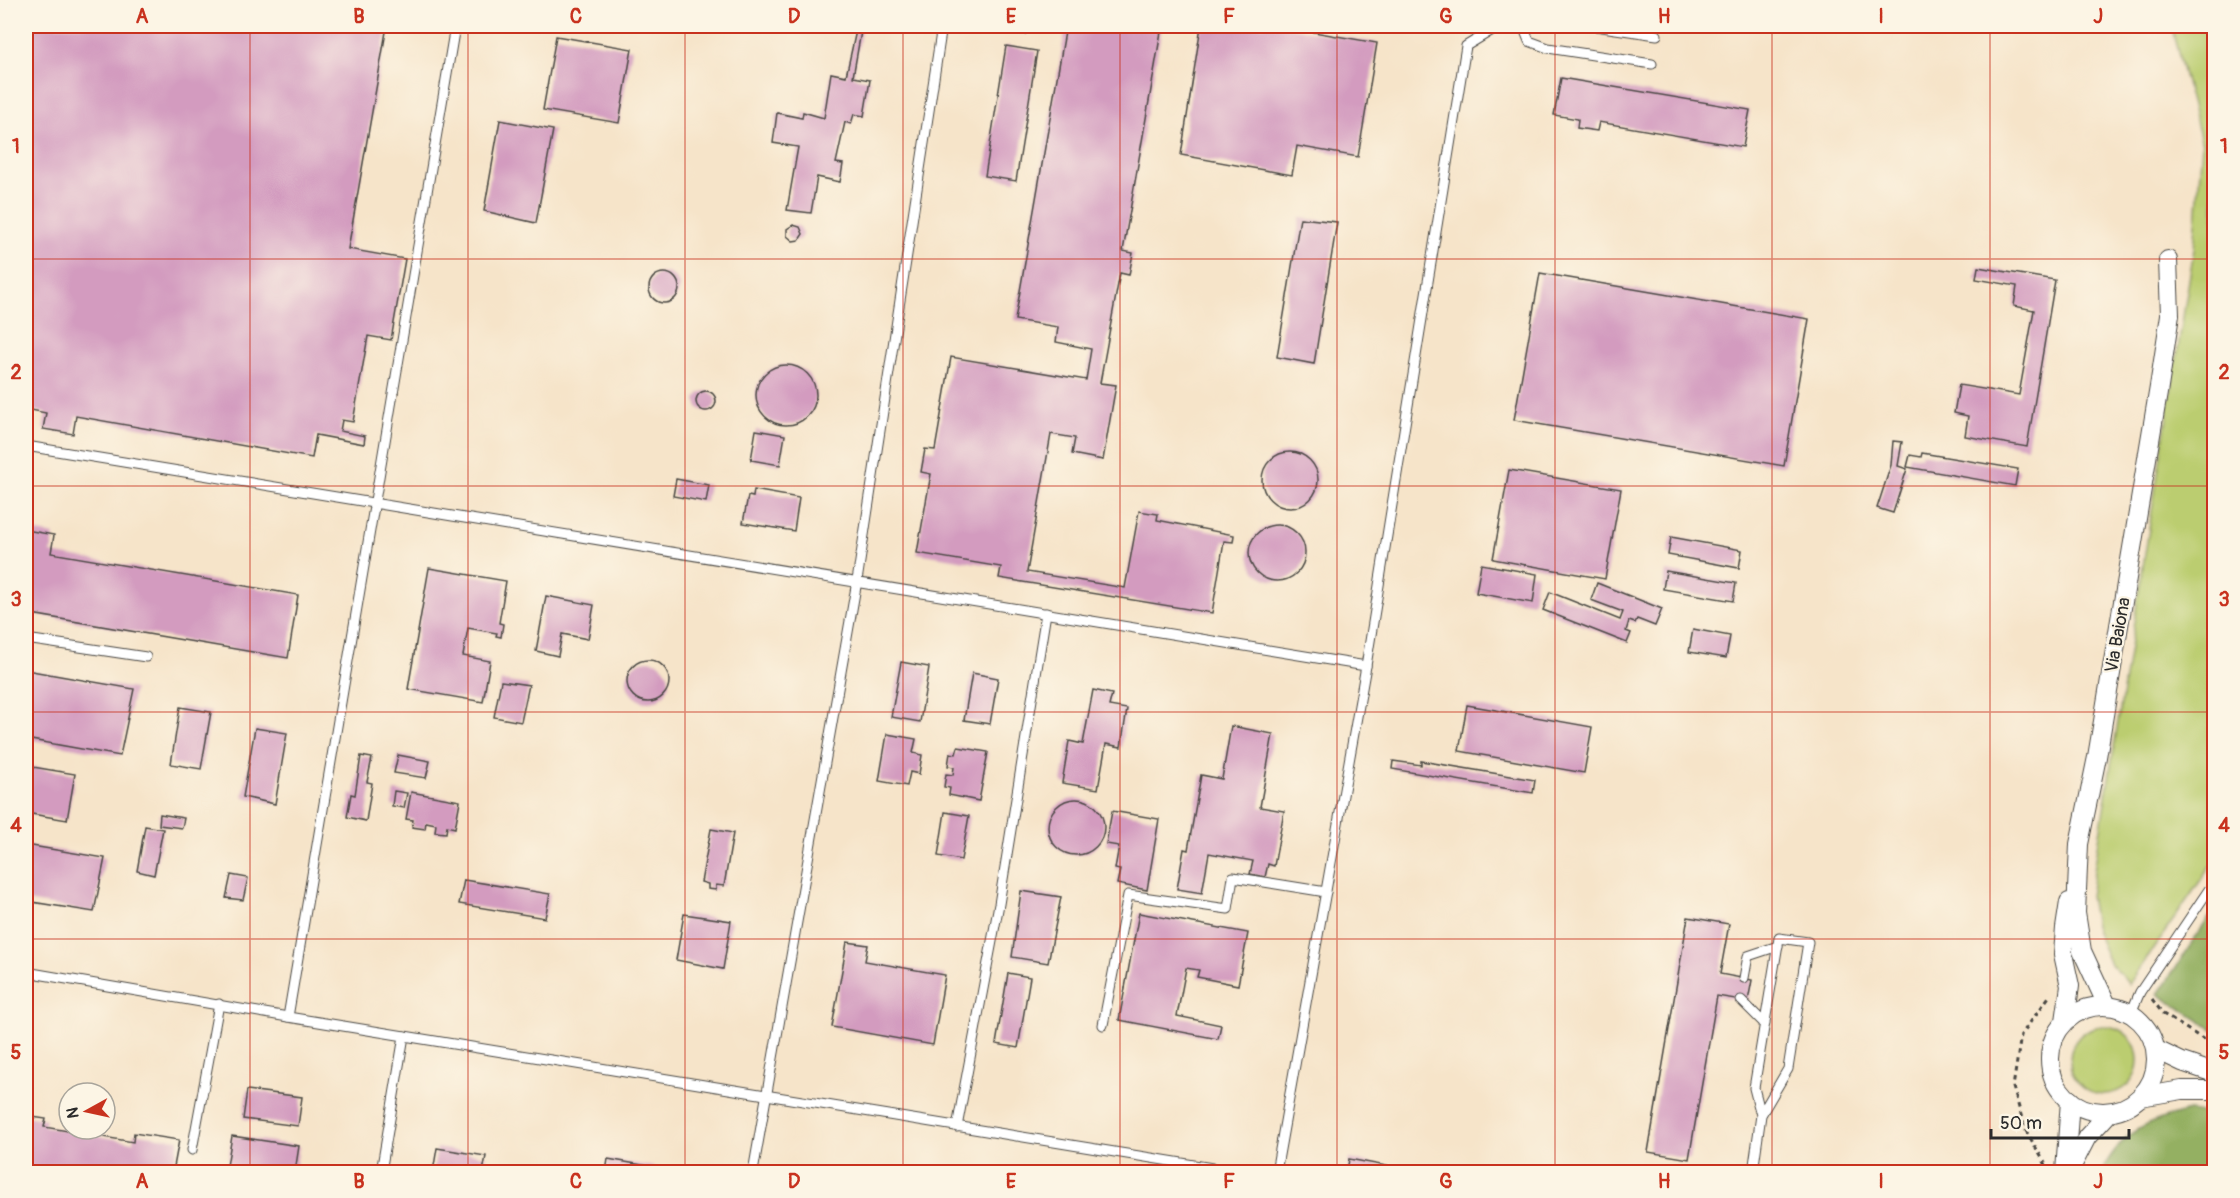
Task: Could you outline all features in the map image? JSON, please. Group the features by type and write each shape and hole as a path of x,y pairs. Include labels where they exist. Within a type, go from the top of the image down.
{"street":[{"name":"Via Baiona","path":"2107,1005 2080,942 2076,913 2079,844 2102,724 2170,315 2168,260"},
{"path":"2065,1021 2070,986 2063,954 2065,928 2079,844"},
{"path":"2107,1005 2131,1013 2145,1024 2157,1050 2156,1071 2150,1085 2140,1097 2121,1109 2096,1112 2082,1108 2070,1100 2058,1087 2051,1070 2050,1053 2055,1035 2065,1021 2091,1006 2107,1005"},
{"path":"2157,1050 2214,1073"},
{"path":"2140,1097 2182,1090 2214,1090"},
{"path":"2067,1173 2070,1100"},
{"path":"2067,1173 2088,1137 2110,1112"}],"lane":[{"path":"288,1017 456,26"},
{"path":"753,1173 857,581 942,26"},
{"path":"1276,1173 1366,666 1466,46 1499,26"},
{"path":"1523,26 1529,41 1548,48 1652,64"},
{"path":"1594,26 1657,35"},
{"path":"26,446 1366,666"},
{"path":"957,1127 999,904 1046,613"},
{"path":"26,639 146,657"},
{"path":"1103,1025 1128,895 1228,909 1233,877 1326,892"},
{"path":"2131,1013 2140,992 2214,882"},
{"path":"1754,1173 1761,1114 1754,1088 1779,938 1808,942 1788,1069 1761,1114"},
{"path":"1744,978 1748,956 1778,946"},
{"path":"26,972 1237,1173"},
{"path":"1741,1000 1765,1024"},
{"path":"192,1150 219,1004"},
{"path":"381,1173 404,1036"}],"path":[{"path":"2045,1173 2046,1165 2025,1129 2013,1087 2021,1035 2051,994 2070,986"},
{"path":"2140,992 2154,1001 2163,1014 2214,1046"}],"green space":[{"path":"2171,26 2214,26 2214,861 2129,984 2109,962 2096,932 2090,896 2194,249 2202,144"},
{"path":"2214,910 2214,1030 2158,994"},
{"path":"2104,1026 2117,1029 2128,1036 2135,1047 2138,1060 2135,1073 2128,1084 2117,1091 2104,1094 2091,1091 2080,1084 2073,1073 2070,1060 2073,1047 2080,1036 2091,1029"},
{"path":"2189,1111 2214,1115 2214,1172 2101,1172 2118,1146 2136,1130 2147,1124"}],"building":[{"path":"26,26 387,26 348,249 405,259 391,340 368,336 353,422 342,420 340,431 365,436 364,444 316,435 312,458 76,416 73,434 43,429 46,413 26,409"},
{"path":"857,26 862,26 853,77 870,80 864,116 854,114 851,124 845,122 836,163 843,164 840,182 817,177 811,213 787,210 798,147 773,143 777,113 802,118 803,112 824,118 831,73 846,76"},
{"path":"1002,26 1027,26 1025,34 1002,29"},
{"path":"1066,26 1162,26 1123,251 1133,253 1129,275 1120,273 1100,383 1116,385 1103,460 1072,454 1075,438 1051,434 1027,572 1125,588 1139,511 1158,514 1157,520 1234,535 1233,542 1224,541 1212,613 999,578 1001,567 917,553 931,474 921,472 925,449 935,450 951,357 1086,380 1091,349 1056,342 1058,327 1015,320"},
{"path":"1201,26 1280,26 1377,43 1358,157 1297,146 1292,175 1181,155"},
{"path":"556,36 632,49 619,123 543,110"},
{"path":"1006,46 1037,51 1016,181 985,176"},
{"path":"1561,78 1750,110 1743,147 1599,122 1597,131 1577,128 1578,119 1554,115"},
{"path":"500,120 553,130 536,223 484,211"},
{"path":"1300,218 1337,222 1314,364 1277,357"},
{"path":"793,225 800,227 803,234 799,240 793,241 787,236 787,229"},
{"path":"1978,267 2055,280 2027,447 1965,436 1968,416 1954,413 1959,385 2019,395 2034,310 2014,306 2017,286 1976,279"},
{"path":"664,273 670,274 678,282 678,294 670,302 664,303 658,302 650,294 649,288 650,282 658,274"},
{"path":"1540,273 1809,319 1784,466 1514,420"},
{"path":"780,365 792,365 808,373 814,383 816,395 814,407 808,417 792,425 780,425 764,417 756,401 756,389 764,373"},
{"path":"706,391 713,394 716,401 713,408 706,411 699,408 696,401 699,394"},
{"path":"756,430 785,435 780,465 751,460"},
{"path":"1893,441 1902,442 1898,466 1907,469 1893,513 1877,508 1891,465"},
{"path":"1285,452 1295,452 1310,460 1316,469 1318,480 1316,491 1310,500 1295,508 1285,508 1274,503 1267,496 1262,485 1262,475 1267,464 1274,457"},
{"path":"1922,453 2018,469 2015,486 1907,467 1910,455 1921,457"},
{"path":"1509,470 1621,489 1605,579 1493,559"},
{"path":"676,479 709,485 706,502 673,496"},
{"path":"754,490 799,498 794,531 743,523 748,496 753,497"},
{"path":"1271,525 1283,525 1297,533 1305,547 1303,564 1297,573 1283,581 1271,581 1254,569 1249,559 1249,547 1261,530"},
{"path":"26,530 54,535 51,553 298,595 288,658 26,613"},
{"path":"1671,537 1742,550 1739,568 1668,555"},
{"path":"1481,564 1537,574 1533,603 1476,593"},
{"path":"429,568 506,581 499,623 503,624 501,637 496,636 497,633 468,628 463,656 490,661 483,702 408,689"},
{"path":"1666,571 1736,583 1733,601 1663,589"},
{"path":"1597,583 1662,609 1655,626 1637,619 1635,623 1629,621 1626,631 1631,633 1627,643 1543,610 1550,592 1620,620 1623,612 1591,600"},
{"path":"546,596 594,605 588,639 562,634 558,656 536,651"},
{"path":"1693,629 1730,636 1726,658 1689,652"},
{"path":"648,660 656,661 663,666 668,673 668,689 663,696 656,701 648,702 640,701 633,696 628,689 627,681 628,673 633,666 640,661"},
{"path":"901,662 929,667 920,722 891,717"},
{"path":"26,670 134,689 120,756 26,739"},
{"path":"972,673 998,678 990,724 964,720"},
{"path":"501,681 529,685 521,722 494,717"},
{"path":"1093,690 1112,694 1109,706 1127,709 1121,747 1106,744 1098,789 1062,783 1069,741 1083,744"},
{"path":"1467,705 1592,727 1584,773 1459,751"},
{"path":"180,707 211,712 201,769 171,764"},
{"path":"1231,726 1273,734 1260,807 1284,811 1274,866 1268,864 1265,877 1250,874 1253,861 1209,853 1202,893 1177,889 1184,849 1188,850 1201,775 1222,779"},
{"path":"255,728 287,733 275,804 243,797"},
{"path":"887,734 916,739 913,753 922,755 919,774 910,772 907,786 879,781"},
{"path":"958,747 988,752 979,801 949,795 950,788 944,787 946,774 953,775 954,767 948,766 950,753 956,754"},
{"path":"398,755 430,761 426,778 394,773"},
{"path":"361,756 372,758 367,782 372,783 366,821 347,817 351,794 355,795"},
{"path":"1393,761 1421,765 1421,761 1535,780 1533,793 1392,769"},
{"path":"27,766 75,774 67,820 26,813"},
{"path":"394,791 407,793 404,808 392,806"},
{"path":"411,792 460,801 455,828 447,826 446,833 435,832 436,824 426,822 425,829 412,827 413,820 406,819"},
{"path":"1076,799 1087,801 1096,807 1102,816 1104,827 1102,838 1096,847 1087,853 1076,855 1065,853 1056,847 1050,838 1048,827 1050,816 1056,807 1065,801"},
{"path":"1112,811 1159,819 1147,890 1117,884 1120,870 1115,869 1119,846 1106,844"},
{"path":"945,812 969,816 961,860 938,856"},
{"path":"160,814 184,818 182,828 159,825"},
{"path":"145,826 163,829 154,875 137,871"},
{"path":"711,829 733,833 724,886 716,885 716,890 708,889 708,884 701,882"},
{"path":"26,845 105,858 94,912 26,901"},
{"path":"231,875 248,878 243,900 226,898"},
{"path":"464,880 550,894 545,918 459,904"},
{"path":"1021,891 1061,897 1048,963 1012,957"},
{"path":"1139,913 1248,933 1238,985 1197,977 1199,970 1186,968 1177,1016 1221,1025 1218,1039 1119,1020"},
{"path":"684,914 731,921 723,969 676,960"},
{"path":"1688,917 1729,924 1720,974 1752,980 1748,1001 1717,996 1689,1159 1648,1152"},
{"path":"847,942 868,945 865,961 945,975 933,1045 832,1027"},
{"path":"1008,973 1030,977 1018,1048 996,1044"},
{"path":"247,1090 302,1097 298,1126 243,1119"},
{"path":"26,1116 46,1119 44,1127 57,1129 57,1141 117,1139 133,1142 134,1133 179,1140 173,1172 26,1172"},
{"path":"232,1136 299,1146 295,1172 226,1172"},
{"path":"437,1148 486,1156 483,1172 433,1172"},
{"path":"608,1159 676,1171 676,1172 606,1172"},
{"path":"1349,1159 1408,1170 1408,1172 1347,1172"}]}
